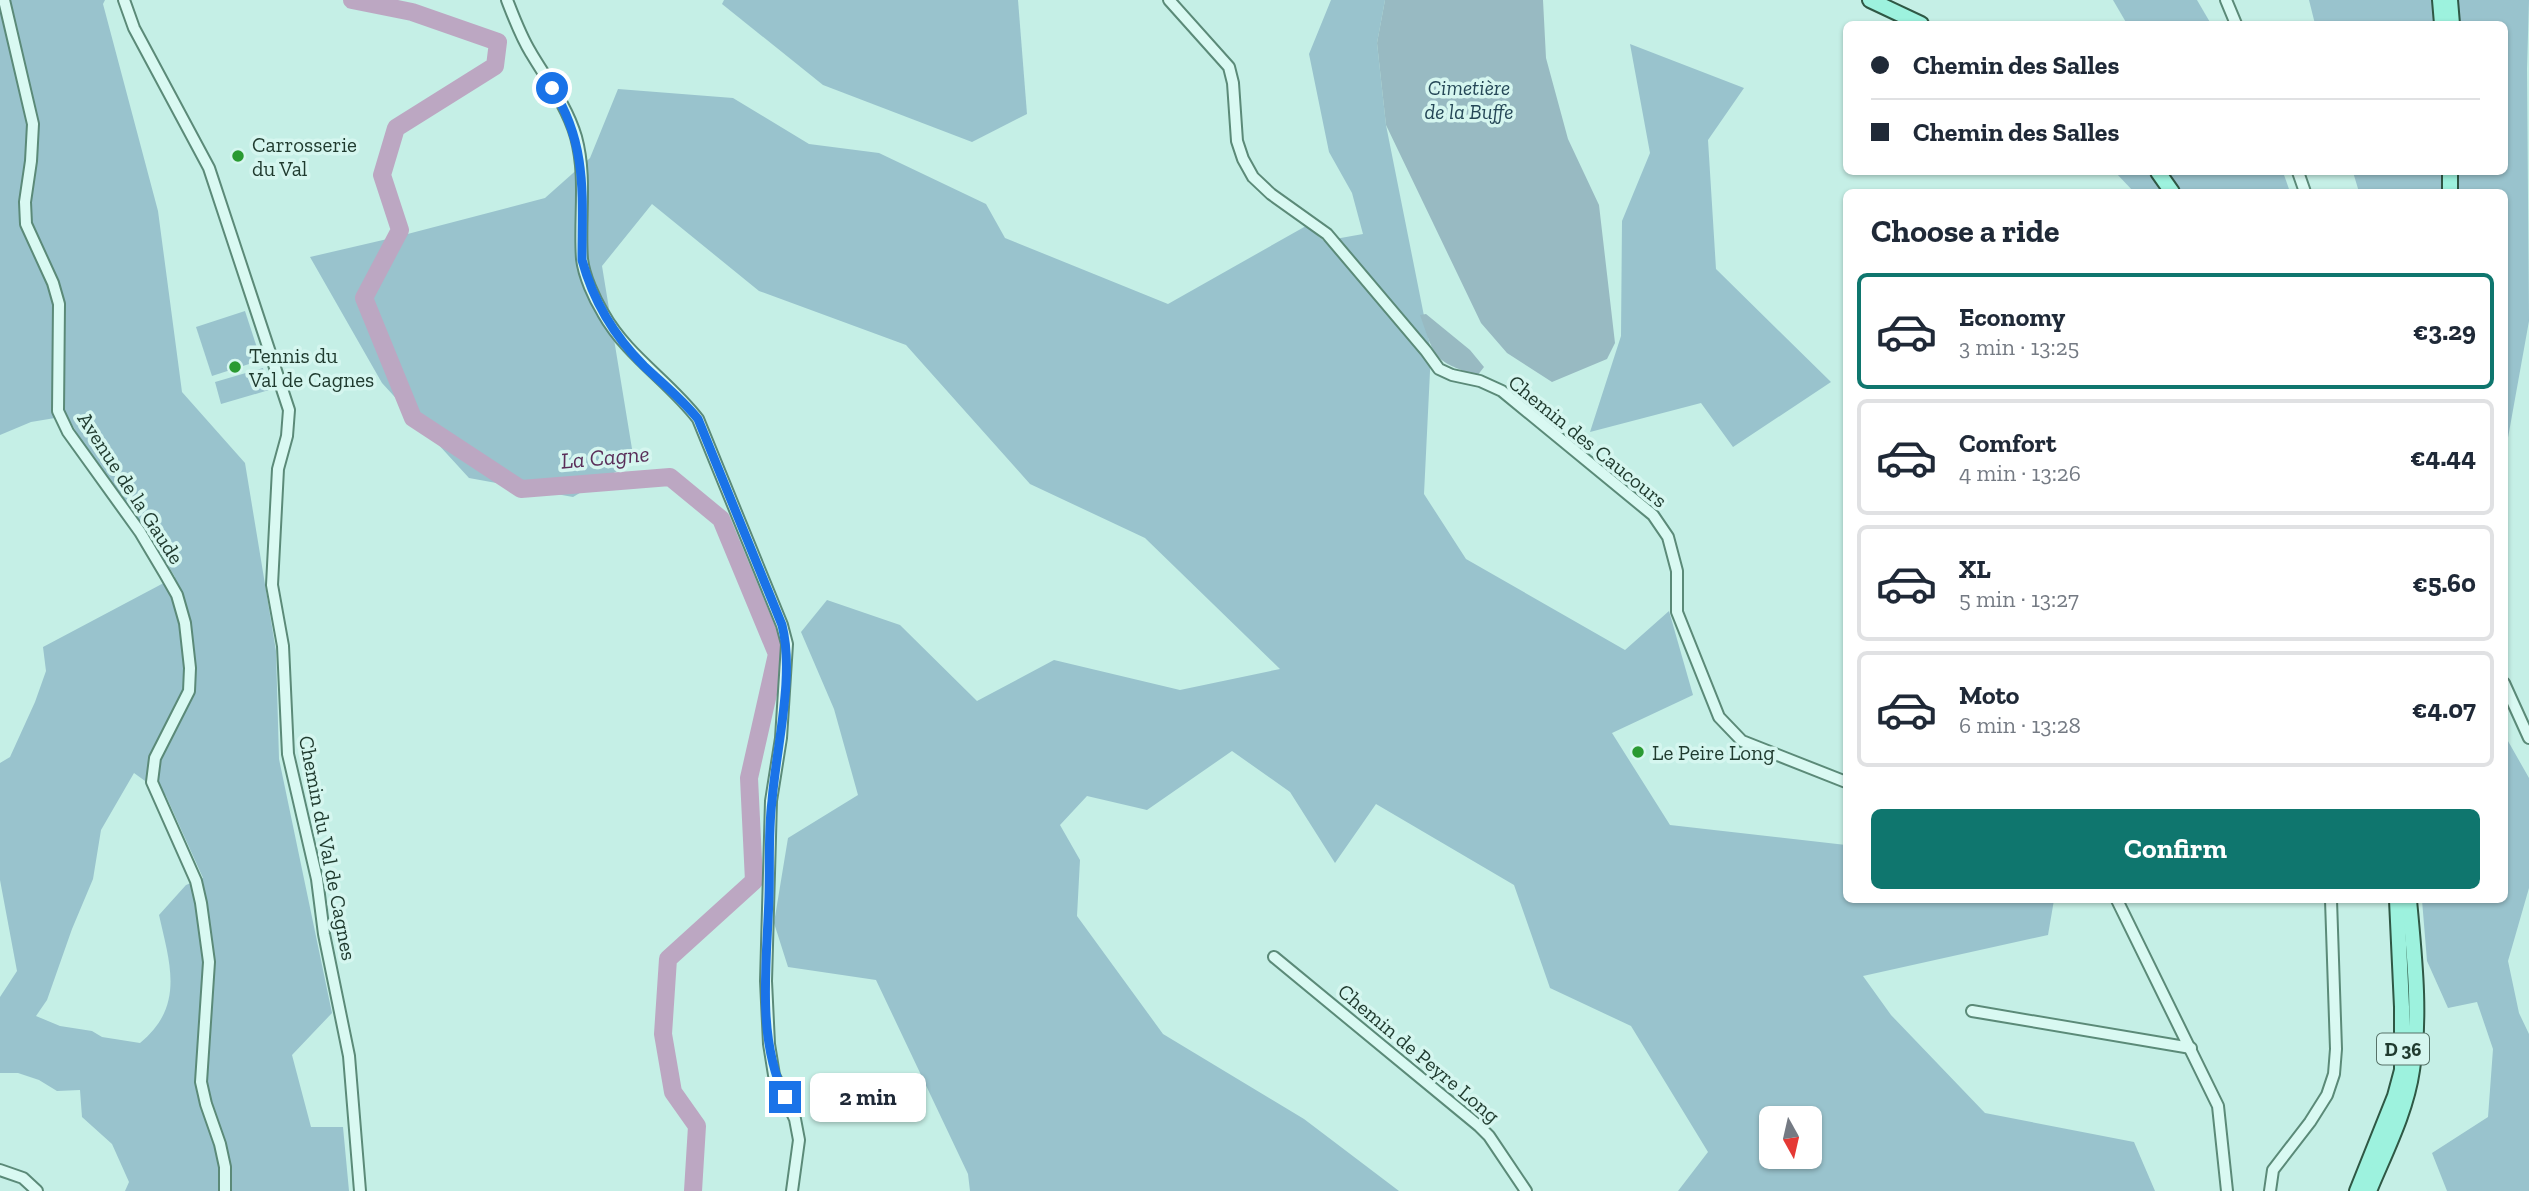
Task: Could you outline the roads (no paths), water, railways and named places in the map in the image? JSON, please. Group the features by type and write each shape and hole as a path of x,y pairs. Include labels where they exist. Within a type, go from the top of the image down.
{"main road":[{"path":"1870,0 1915,21"},
{"path":"2440,0 2442,21"},
{"path":"2450,0 2452,21"},
{"name":"D 36","path":"2357,1191 2395,1096 2402,1070 2397,903"},
{"name":"D 36","path":"2369,1191 2401,1115 2412,1071 2415,1007 2409,903"}],"street":[{"name":"Avenue de la Gaude","path":"4,0 33,124 32,161 25,202 26,224 53,283 59,304 58,411 68,432 140,532 177,595 185,623 190,668 188,691 155,758 152,782 196,881 201,903 209,962 201,1082 220,1144 225,1167 225,1191"},
{"name":"Chemin du Val de Cagnes","path":"124,0 134,28 209,168 289,410 288,436 278,469 272,585 283,646 288,754 317,879 324,934 349,1056 360,1191"},
{"path":"507,0 529,50 564,107 576,136 582,182 582,260 587,277 603,313 623,341 643,365 686,404 698,419 785,635 787,645 781,738 771,801 766,981 769,1044 774,1075 795,1119 799,1140 792,1191"},
{"name":"Chemin des Caucours","path":"1169,0 1229,67 1233,83 1237,141 1253,177 1271,194 1327,234 1439,369 1452,375 1480,380 1502,391 1653,515 1668,537 1677,571 1677,612 1719,717 1742,741 1843,781"},
{"path":"2226,0 2235,21"},
{"path":"2508,692 2529,738"},
{"path":"2118,903 2218,1106 2227,1191"},
{"path":"2270,1191 2273,1170 2322,1104 2334,1074 2336,1049 2331,903"},
{"name":"Chemin de Peyre Long","path":"1274,957 1479,1126 1489,1136 1526,1191"},
{"path":"1972,1011 2191,1048"},
{"path":"0,1170 23,1178 37,1191"}],"waterway":[{"name":"La Cagne","path":"352,0 412,12 498,42 495,66 396,128 382,175 400,230 364,298 413,418 521,489 670,477 721,519 777,654 749,778 754,881 668,959 663,1034 673,1092 697,1126 693,1191"}],"place":[{"name":"Carrosserie du Val","path":"238,156"},
{"name":"Tennis du Val de Cagnes","path":"235,367"},
{"name":"Le Peire Long","path":"1638,752"}],"park label":[{"name":"Cimetière de la Buffe","path":"1469,99"}]}
